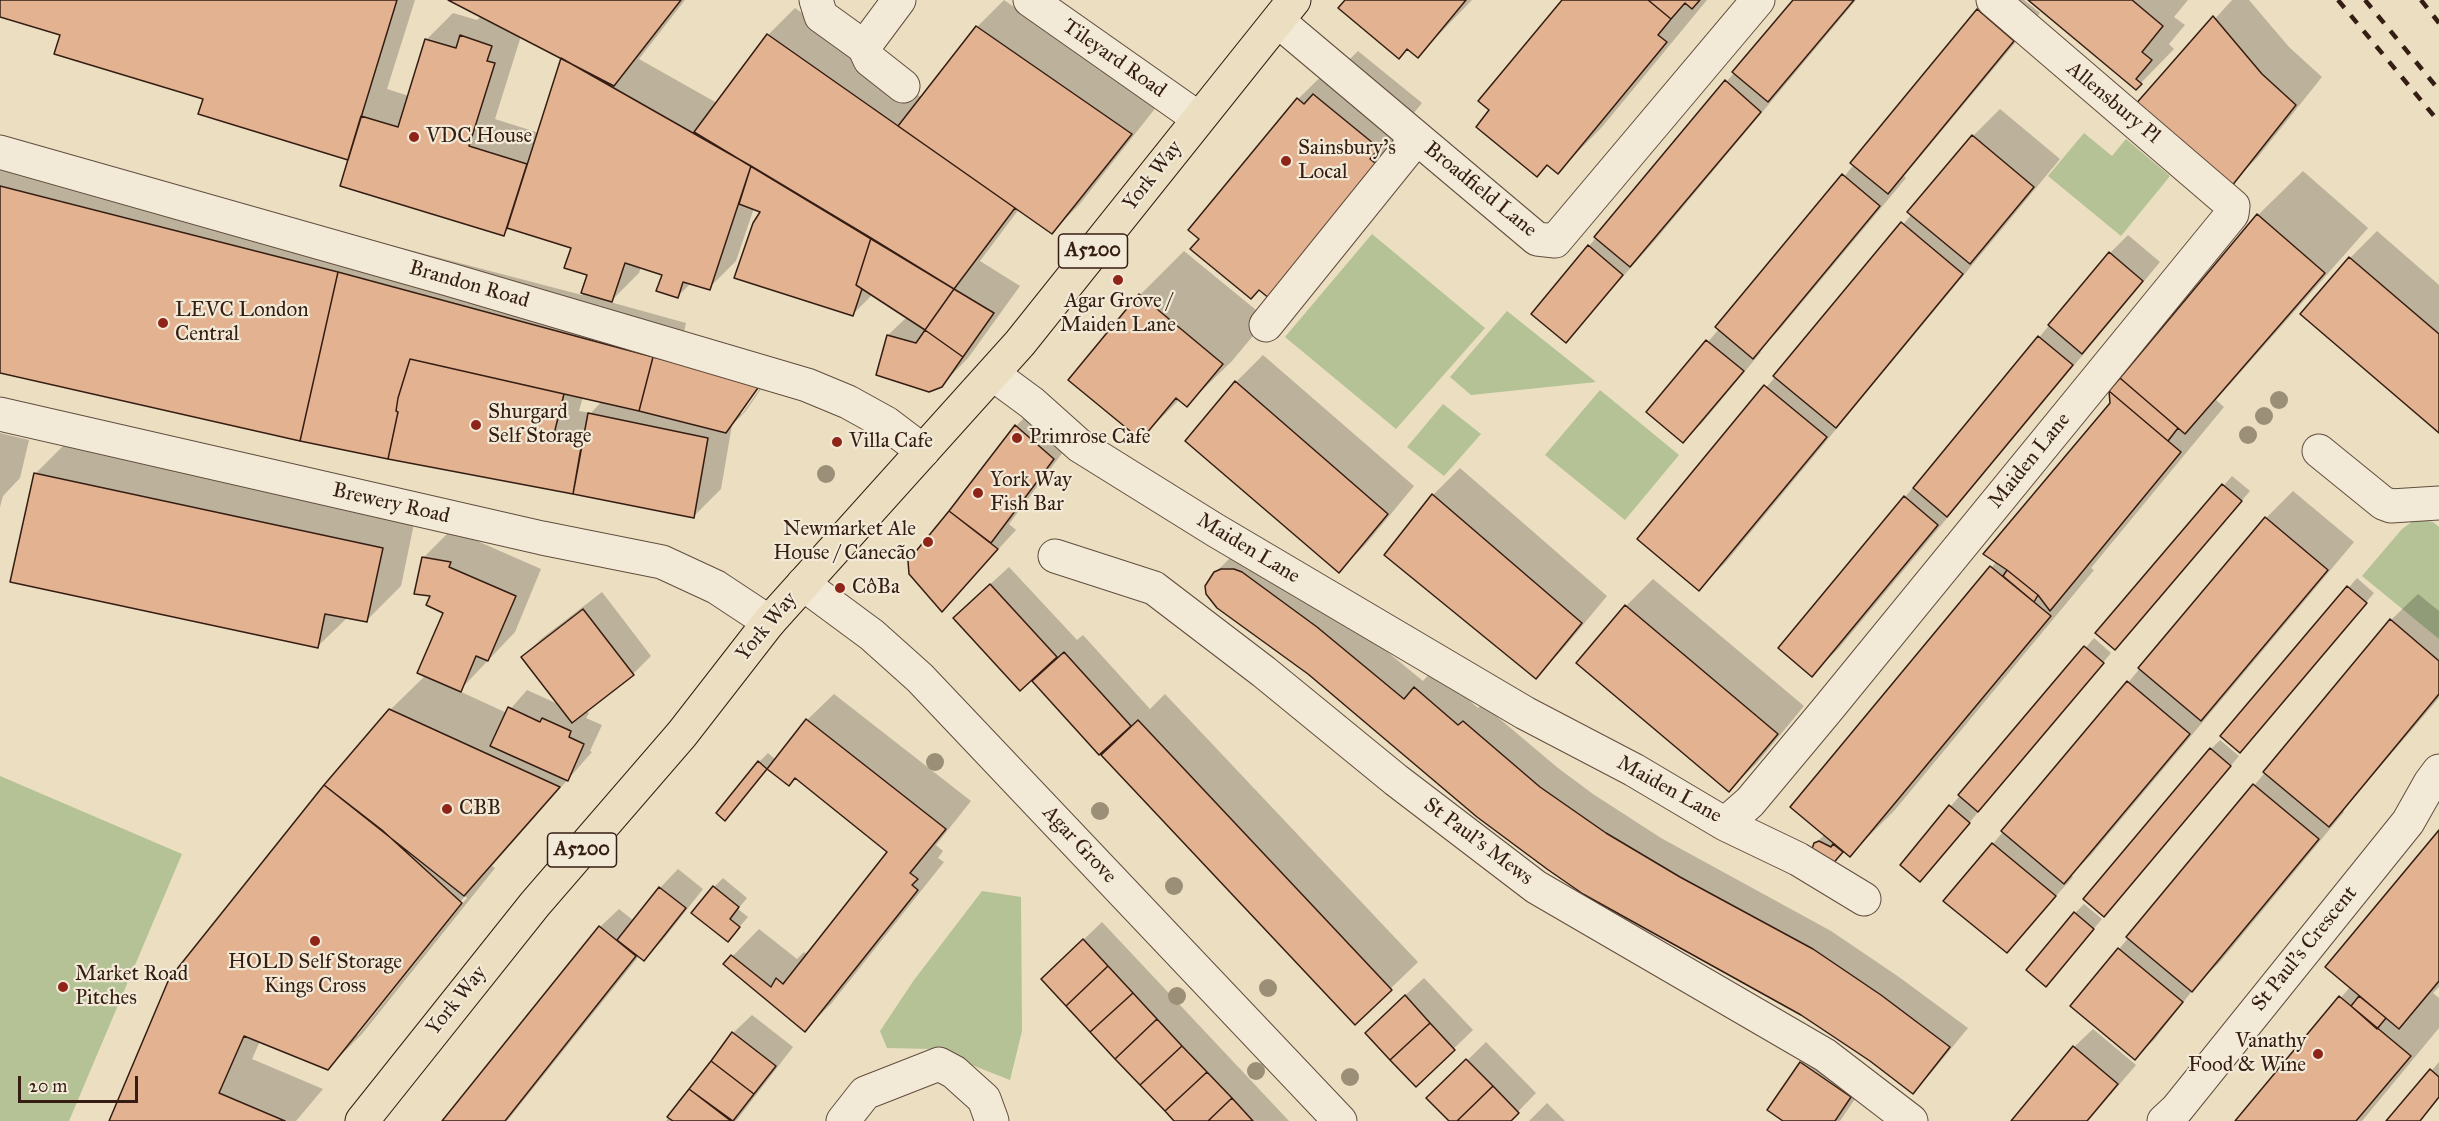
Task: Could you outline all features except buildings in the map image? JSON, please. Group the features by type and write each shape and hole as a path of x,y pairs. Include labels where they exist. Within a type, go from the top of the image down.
{"main road":[{"name":"York Way","path":"362,1121 535,904 682,734 769,622 994,375 1286,10"}],"street":[{"path":"816,0 821,16 864,47 870,60 903,86"},
{"path":"864,47 899,0"},
{"name":"Tileyard Road","path":"1030,0 1198,118"},
{"name":"Broadfield Lane","path":"1286,10 1416,139 1537,239 1555,241 1758,0"},
{"name":"Allensbury Pl","path":"1993,0 2233,206"},
{"path":"1266,325 1416,139"},
{"name":"Brandon Road","path":"0,152 451,280 807,385 848,402 886,423 923,451"},
{"name":"Maiden Lane","path":"994,375 1032,403 1080,446 1215,530 1514,707 1634,770 1725,824 1750,802 1826,711 2232,214 2233,206"},
{"name":"Brewery Road","path":"0,414 542,538 662,562 716,587 769,622"},
{"path":"2319,451 2383,503 2391,506 2439,503"},
{"name":"St Paul's Mews","path":"1055,556 1154,588 1264,672 1396,780 1536,887 1825,1054 1911,1121"},
{"name":"Agar Grove","path":"803,584 872,635 920,678 1340,1121"},
{"name":"St Paul's Crescent","path":"2166,1119 2177,1109 2408,822 2439,771"},
{"path":"1725,824 1798,859 1864,899"},
{"path":"843,1121 865,1093 939,1064 954,1072 984,1100 992,1121"}],"green space":[{"path":"2084,133 2112,156 2126,139 2170,176 2121,236 2048,176"},
{"path":"1372,234 1485,328 1396,429 1285,337"},
{"path":"1507,311 1596,382 1471,395 1450,377"},
{"path":"1600,390 1679,455 1625,520 1545,455"},
{"path":"1443,404 1481,434 1444,476 1407,447"},
{"path":"2416,519 2433,522 2439,527 2439,639 2362,576 2402,529"},
{"name":"Market Road Pitches","path":"0,776 182,854 69,1121 0,1121"},
{"path":"982,891 1021,897 1022,1031 1010,1080 931,1049 887,1048 880,1031 914,980"}],"railway":[{"path":"2338,0 2439,122"},
{"path":"2365,0 2439,90"},
{"path":"2421,0 2439,23"}],"place":[{"name":"VDC House","path":"414,137"},
{"name":"Sainsbury's Local","path":"1286,161"},
{"name":"Agar Grove / Maiden Lane","path":"1118,280"},
{"name":"LEVC London Central","path":"163,323"},
{"name":"Shurgard Self Storage","path":"476,425"},
{"name":"Primrose Cafe","path":"1017,438"},
{"name":"Villa Cafe","path":"837,442"},
{"name":"York Way Fish Bar","path":"978,493"},
{"name":"Newmarket Ale House / Canecão","path":"928,542"},
{"name":"CôBa","path":"840,588"},
{"name":"CBB","path":"447,809"},
{"name":"HOLD Self Storage Kings Cross","path":"315,941"},
{"name":"Market Road Pitches","path":"63,987"},
{"name":"Vanathy Food & Wine","path":"2318,1054"}]}
